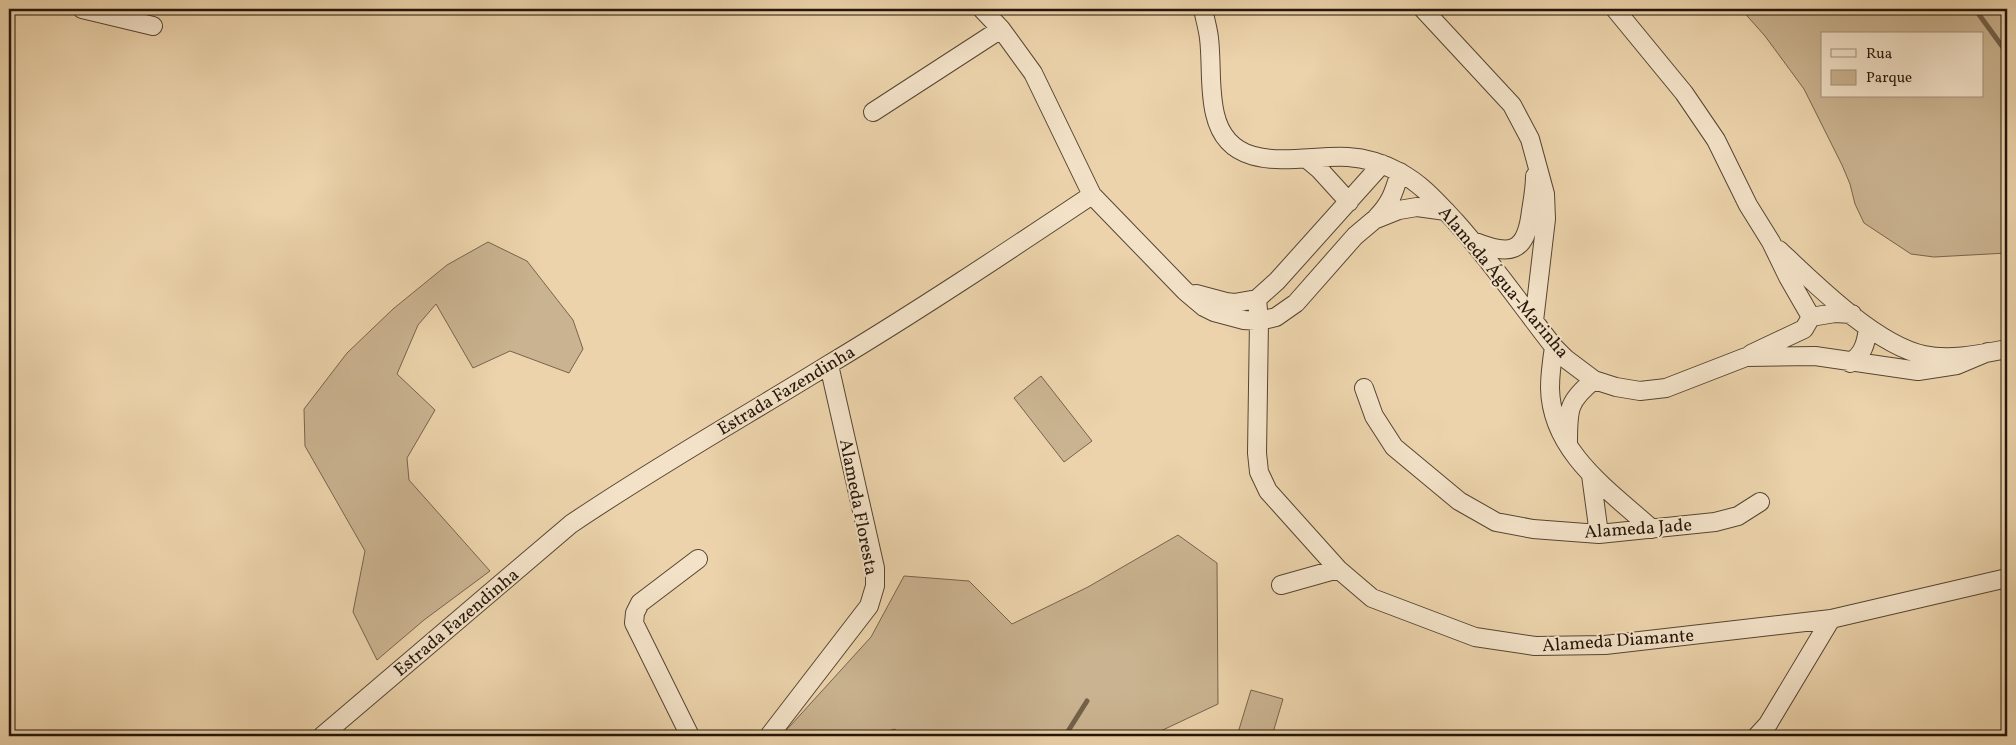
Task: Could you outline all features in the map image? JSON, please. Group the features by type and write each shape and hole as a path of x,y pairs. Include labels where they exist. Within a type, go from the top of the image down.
{"street":[{"path":"82,9 153,26"},
{"path":"982,9 1001,29 1033,73 1092,195 1185,290 1204,307 1214,312 1244,320 1259,321 1276,317 1296,303 1355,236 1387,206 1394,195 1400,172"},
{"name":"Alameda Água-Marinha","path":"1203,9 1209,38 1215,115 1224,134 1238,150 1253,156 1275,160 1348,157 1382,164 1400,172 1418,184 1446,211 1473,241 1554,347 1566,359 1594,380 1616,387 1640,391 1666,388 1746,357 1815,356 1850,363 1918,371 1957,365 1988,352"},
{"path":"1423,9 1512,105 1530,139 1545,194 1546,219 1534,321"},
{"path":"1615,9 1684,93 1716,140 1748,205 1771,242 1788,277 1808,323 1803,338 1815,356"},
{"path":"873,112 1001,29"},
{"path":"1473,241 1491,248 1503,250 1516,248 1524,240 1529,226 1535,189 1536,158"},
{"path":"1306,159 1319,169 1349,202"},
{"path":"1185,290 1226,302 1234,303 1257,299 1277,282 1382,164"},
{"name":"Estrada Fazendinha","path":"322,736 571,524 723,427 829,365 956,285 1092,195"},
{"path":"1374,220 1399,210 1417,207 1446,211"},
{"path":"1336,216 1355,236"},
{"path":"1771,242 1812,282 1868,328 1907,350 1939,357 2007,349"},
{"path":"1277,282 1296,303"},
{"name":"Alameda Diamante","path":"1257,299 1259,321 1257,453 1259,472 1268,491 1338,568 1372,598 1475,637 1535,646 1605,645 1831,619 1997,582 2007,578"},
{"path":"1746,357 1808,323 1834,313 1852,314"},
{"path":"1850,363 1863,350 1868,328"},
{"path":"1554,347 1550,388 1553,410 1558,426 1568,445 1591,475 1652,529"},
{"name":"Alameda Floresta","path":"770,736 869,606 875,586 875,568 829,365"},
{"path":"1568,445 1568,419 1571,405 1577,394 1594,380"},
{"name":"Alameda Jade","path":"1364,388 1374,416 1394,447 1459,501 1496,522 1533,529 1599,534 1723,520 1738,516 1760,502"},
{"path":"1591,475 1599,534"},
{"path":"690,736 634,623 635,613 640,603 698,559"},
{"path":"1281,585 1338,568"},
{"path":"1764,732 1831,619"}],"green space":[{"path":"1741,9 2007,9 2007,253 1934,257 1911,254 1864,223 1855,204 1850,184 1842,165 1804,89 1765,36"},
{"path":"488,242 527,261 573,320 583,349 569,373 510,351 473,368 436,304 418,325 397,374 435,410 407,458 409,480 490,571 424,620 377,660 353,612 365,551 305,446 304,409 347,353 393,309 447,265"},
{"path":"1041,376 1092,441 1064,462 1014,398"},
{"path":"1178,535 1217,563 1218,704 1150,736 900,736 895,729 870,736 781,736 871,637 904,576 969,581 1012,624 1088,587"},
{"path":"1251,690 1283,699 1272,736 1237,736"}],"waterway":[{"path":"1975,9 2007,53"},
{"path":"1065,736 1087,701"}]}
